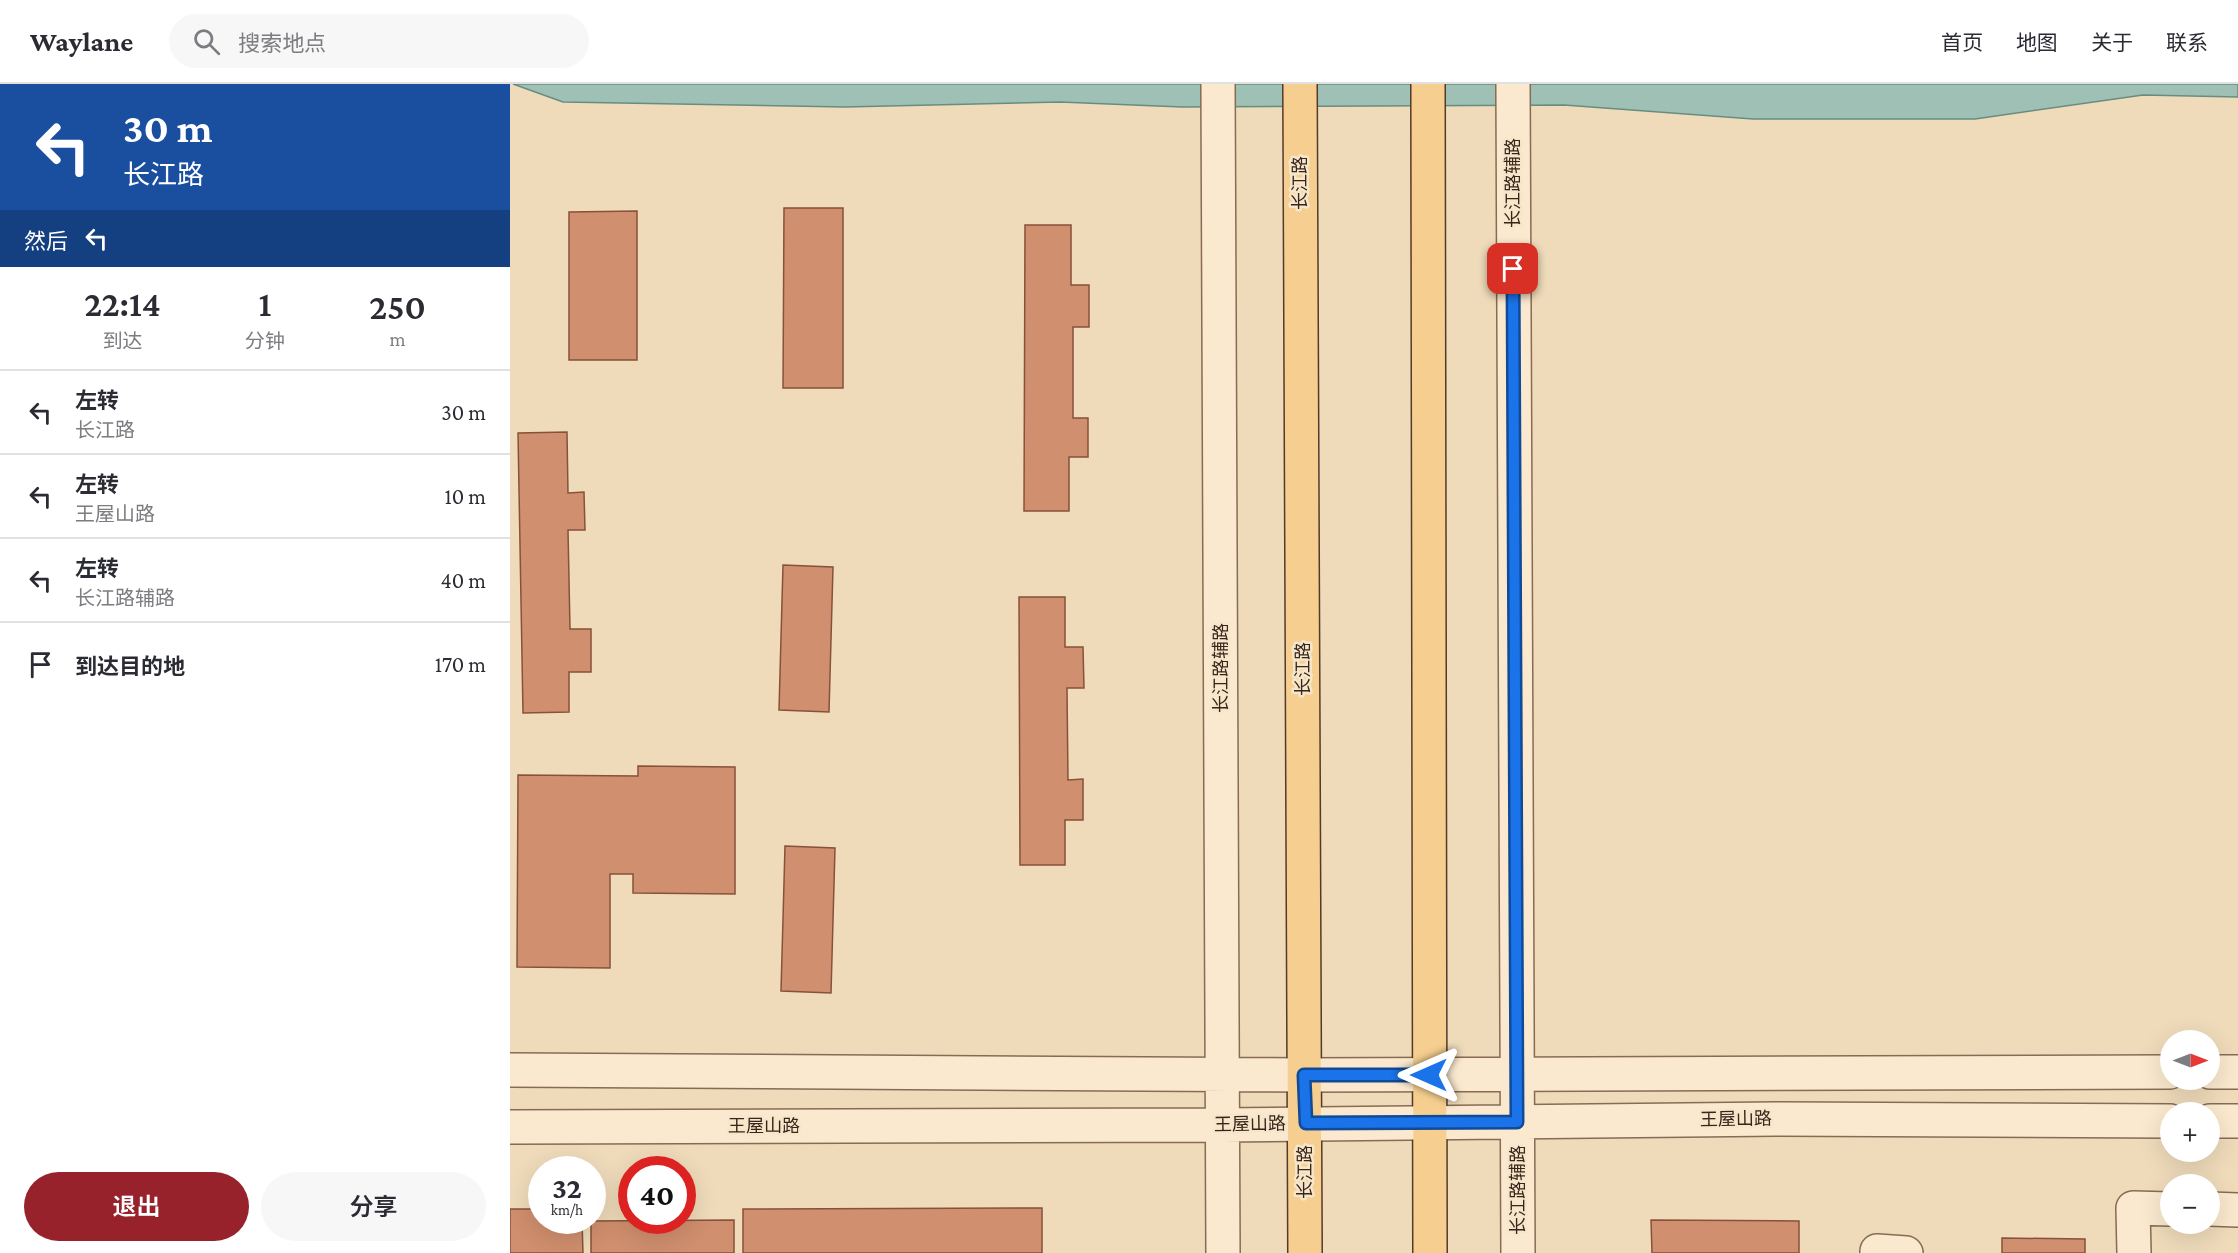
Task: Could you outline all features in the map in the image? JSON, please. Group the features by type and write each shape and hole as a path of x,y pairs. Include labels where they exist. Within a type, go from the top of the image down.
{"main road":[{"name":"长江路","path":"1300,84 1305,1253"},
{"path":"1428,84 1430,1253"}],"street":[{"name":"长江路辅路","path":"1218,84 1223,1253"},
{"name":"长江路辅路","path":"1513,84 1518,1253"},
{"path":"510,1070 1304,1075 2160,1072"},
{"path":"2220,1072 2238,1072"},
{"name":"王屋山路","path":"510,1127 1223,1125 1778,1119 2160,1120"},
{"path":"2220,1121 2238,1121"},
{"path":"2134,1253 2133,1208 2160,1209"},
{"path":"2220,1209 2238,1210"},
{"path":"1876,1253 1876,1251 1906,1253"}],"water":[{"path":"513,84 2238,84 2238,97 2143,95 1975,119 1753,119 1564,105 1182,107 1060,102 845,107 563,102"}],"building":[{"path":"784,208 843,208 843,388 783,388"},
{"path":"637,211 637,360 569,360 569,212"},
{"path":"1025,225 1071,225 1071,285 1089,285 1089,327 1073,327 1073,418 1088,418 1088,457 1069,457 1069,511 1024,511"},
{"path":"567,432 568,493 584,492 585,530 568,530 570,629 591,629 591,672 569,672 569,712 523,713 518,433"},
{"path":"783,565 833,567 829,712 779,710"},
{"path":"1019,597 1065,597 1065,647 1083,647 1084,688 1067,688 1068,780 1083,779 1083,820 1065,820 1065,865 1020,865"},
{"path":"638,766 735,767 735,894 633,893 633,874 610,874 610,968 517,967 518,775 638,776"},
{"path":"785,846 835,848 831,993 781,991"},
{"path":"1042,1208 1042,1253 743,1253 743,1209"},
{"path":"510,1209 528,1209 528,1234 582,1234 583,1253 510,1253"},
{"path":"696,1220 734,1220 734,1253 591,1253 591,1234 606,1234 606,1221 618,1221 618,1234 696,1234"},
{"path":"1651,1220 1799,1221 1799,1253 1652,1253"},
{"path":"2002,1238 2085,1239 2085,1253 2002,1253"}],"route":[{"path":"1429,1075 1304,1075 1306,1123 1517,1122 1513,269"}]}
